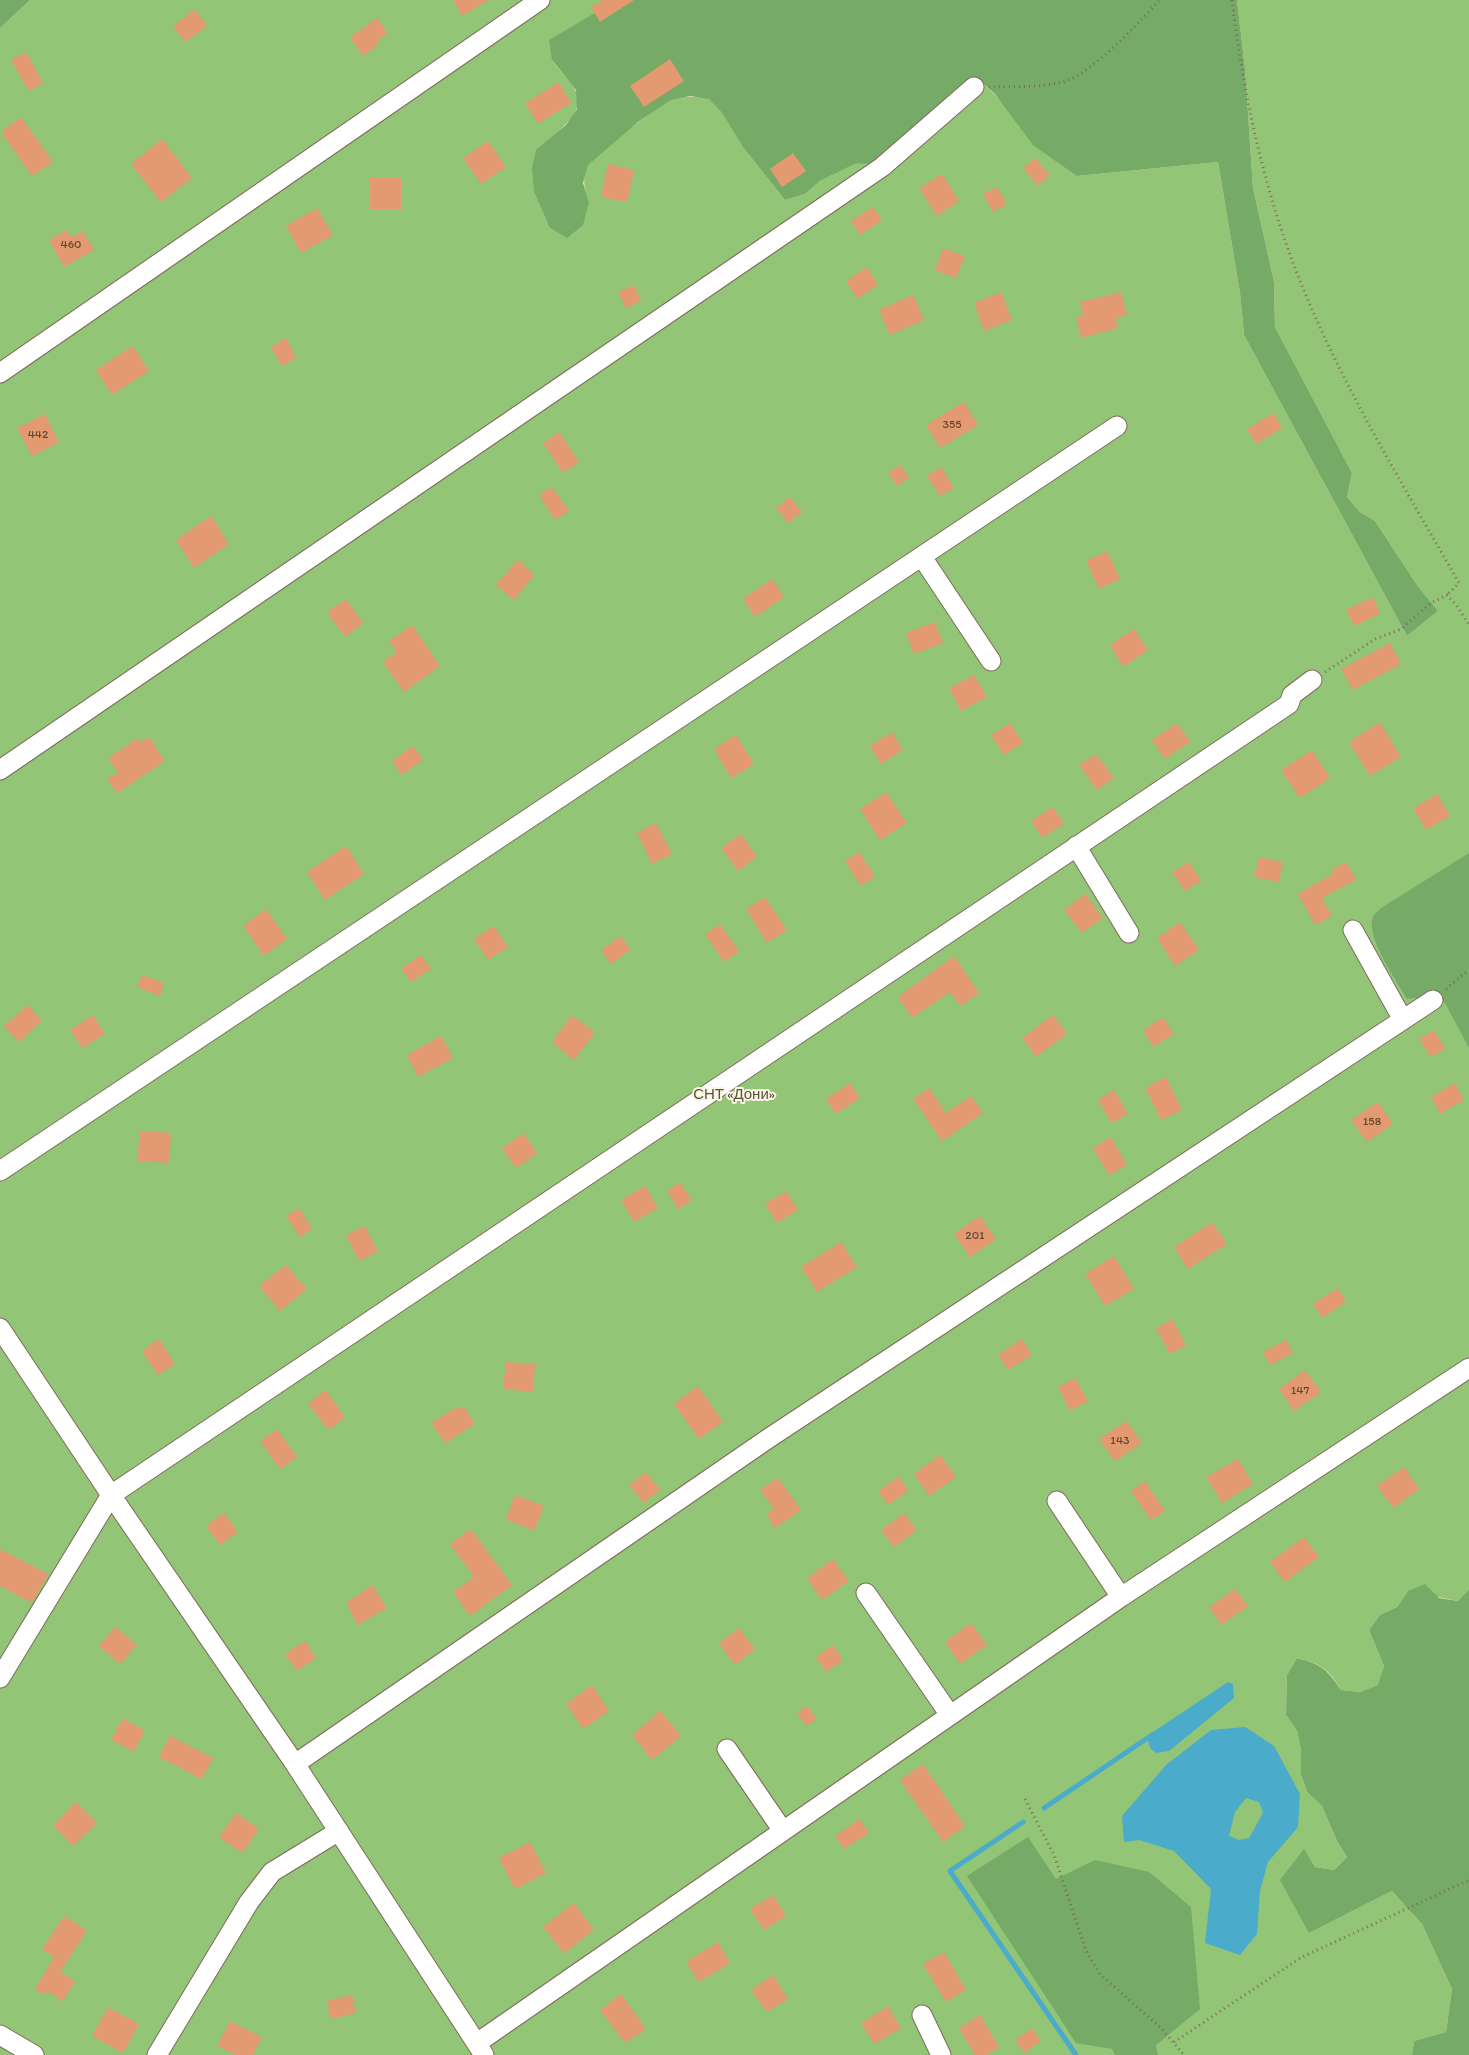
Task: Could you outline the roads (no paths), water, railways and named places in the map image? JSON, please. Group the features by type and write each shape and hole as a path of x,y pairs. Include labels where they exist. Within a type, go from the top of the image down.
{"street":[{"path":"0,373 540,0"},
{"path":"0,770 882,167 974,87"},
{"path":"0,1171 1117,426"},
{"path":"922,557 991,662"},
{"path":"0,1678 111,1495 1288,704 1292,695 1312,680"},
{"path":"1076,846 1129,932"},
{"path":"1353,930 1403,1020"},
{"path":"295,1764 769,1438 1433,1000"},
{"path":"0,1328 111,1495 295,1764 480,2049 783,1830 950,1715 1121,1598 1469,1368"},
{"path":"1057,1501 1121,1598"},
{"path":"866,1593 950,1715"},
{"path":"727,1749 783,1830"},
{"path":"158,2055 249,1902 272,1872 340,1832"},
{"path":"922,2015 941,2055"},
{"path":"0,2035 34,2055"}],"water":[{"path":"1228,1682 1233,1684 1234,1698 1169,1751 1156,1753 1150,1748 1147,1736"},
{"path":"1245,1727 1274,1746 1300,1794 1298,1827 1268,1862 1260,1891 1257,1934 1240,1955 1205,1943 1211,1889 1174,1851 1139,1840 1124,1842 1122,1816 1166,1765 1211,1730","holes":["1246,1798 1259,1802 1263,1813 1249,1838 1239,1840 1229,1836 1235,1812"]}],"waterway":[{"path":"1044,1808 1152,1735"},
{"path":"1023,1822 950,1871 1076,2055"}],"park label":[{"name":"СНТ «Дони»","path":"734,1095"}]}
